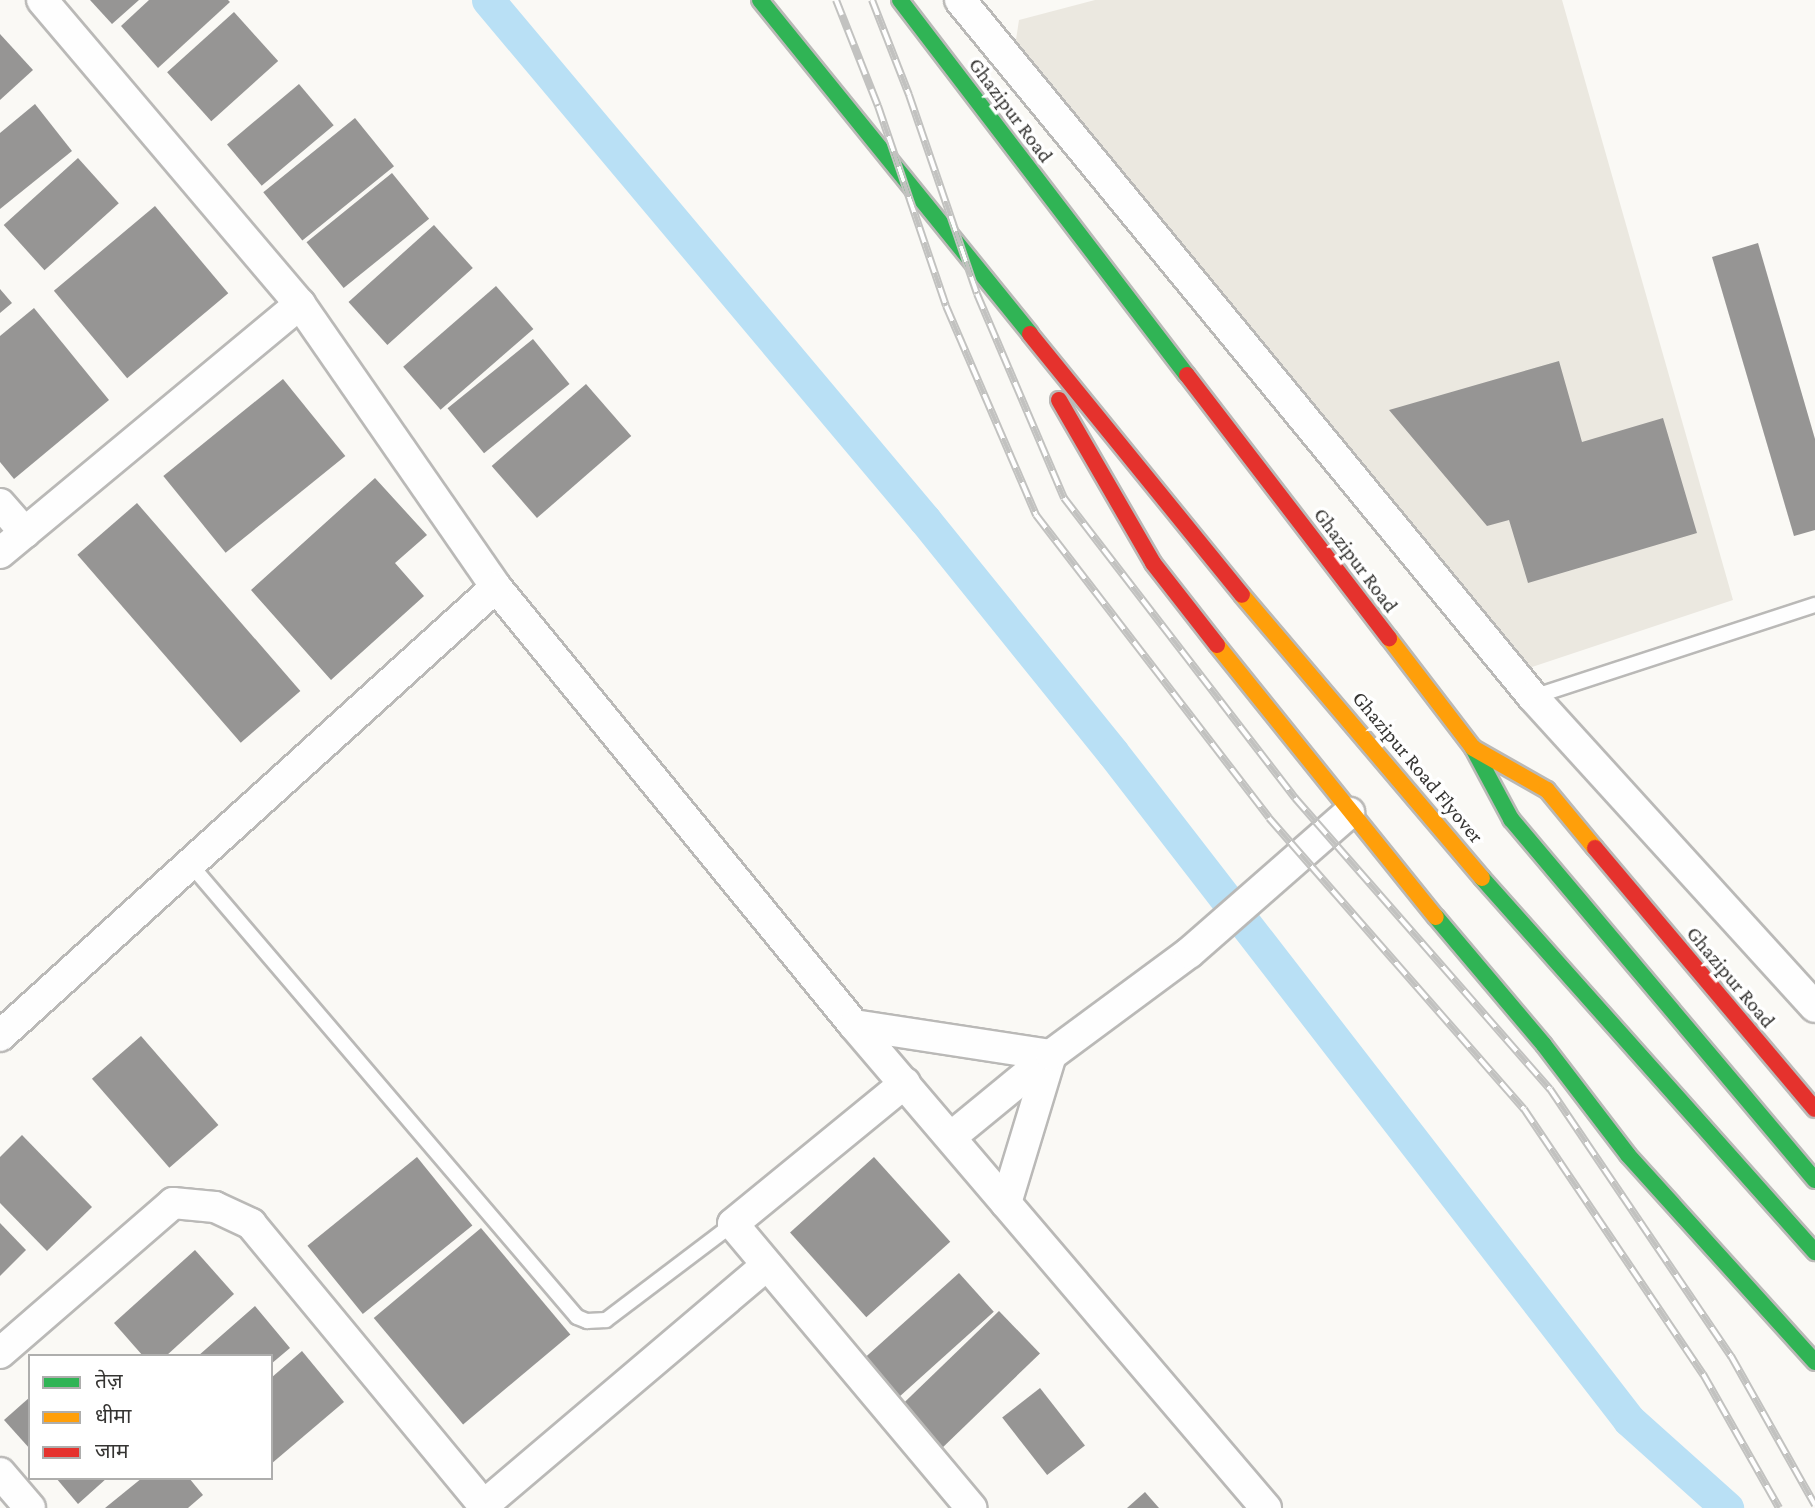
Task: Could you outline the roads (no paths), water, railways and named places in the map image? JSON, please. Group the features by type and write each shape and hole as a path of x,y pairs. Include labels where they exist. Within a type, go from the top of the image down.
{"main road":[{"path":"761,0 1000,300 1153,562 1349,813 1544,1045 1628,1155 1815,1363"},
{"name":"Ghazipur Road","path":"900,0 1473,748 1547,790 1815,1109"},
{"name":"Ghazipur Road Flyover","path":"1000,300 1216,564 1514,914 1815,1252"},
{"name":"Ghazipur Road Flyover","path":"1473,748 1511,819 1815,1180"}],"street":[{"path":"42,0 300,304 496,587 854,1025 1266,1508"},
{"path":"960,0 1533,696 1815,1007"},
{"path":"0,553 300,304"},
{"path":"0,503 25,533"},
{"path":"0,1035 496,587"},
{"path":"951,1138 1051,1055 1189,953 1349,813"},
{"path":"854,1025 1051,1055"},
{"path":"1006,1202 1051,1055"},
{"path":"905,1083 733,1224 971,1508"},
{"path":"0,1353 173,1203 215,1207 251,1224 485,1507 767,1265"},
{"path":"0,1473 30,1508"}],"lane":[{"path":"1533,696 1815,605"},
{"path":"191,865 577,1317 606,1320 733,1224"}],"waterway":[{"path":"488,0 925,520 1113,753 1629,1420 1727,1508"}],"railway":[{"path":"836,0 878,106 946,306 1036,515 1269,818 1524,1109 1703,1374 1779,1508"},
{"path":"872,0 909,95 977,294 1064,498 1295,798 1550,1089 1731,1356 1815,1505"}]}
